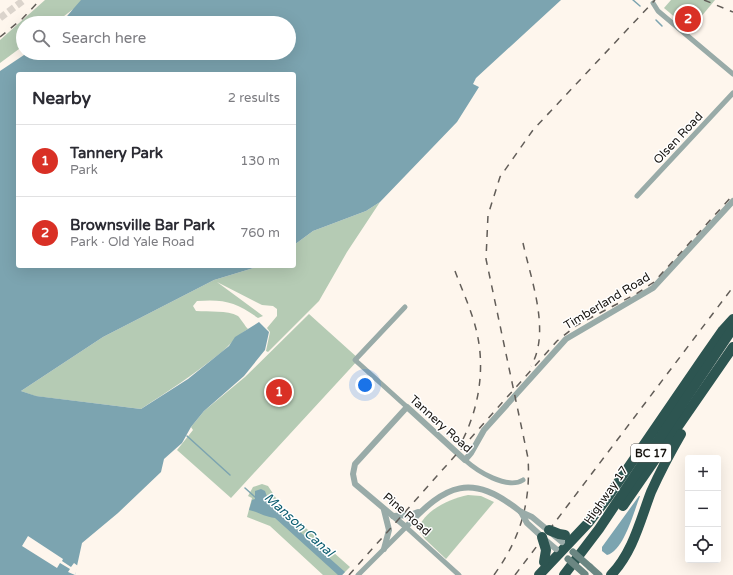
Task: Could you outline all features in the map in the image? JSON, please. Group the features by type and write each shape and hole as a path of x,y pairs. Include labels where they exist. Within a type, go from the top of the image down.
{"highway":[{"path":"541,570 563,545 589,522 622,478 723,330 733,319"},
{"name":"Highway 17","path":"564,575 608,516 733,328"},
{"name":"Highway 17","path":"572,575 700,397 733,347"},
{"path":"611,575 619,570 632,544 652,492 666,461 700,397"},
{"path":"541,570 546,550 546,533 559,534 563,545"}],"main road":[{"path":"563,545 599,575"},
{"path":"563,545 568,559 586,574"}],"street":[{"path":"653,3 658,11 733,74"},
{"name":"Olsen Road","path":"637,196 733,93"},
{"name":"Timberland Road","path":"465,460 471,453 484,430 566,339 653,288 733,200"},
{"name":"Tannery Road","path":"405,307 354,360 465,460 484,475 513,483 523,480"},
{"name":"Pine Road","path":"406,407 355,464 353,474 356,484 459,575"},
{"path":"358,575 421,510 438,496 459,488 482,489 492,492 509,502 521,512 532,517 546,533"},
{"path":"383,508 389,530 384,549"},
{"path":"392,516 410,515 421,510"},
{"path":"521,512 527,524 546,533 563,545"}],"green space":[{"path":"45,0 95,0 72,10 64,16 27,16"},
{"path":"671,0 715,0 690,30 664,8"},
{"path":"16,26 16,51 0,63 0,40"},
{"path":"380,202 347,252 319,301 268,352 266,351 270,332 267,328 277,316 277,309 273,306 262,305 217,282 263,316 258,318 243,308 222,301 197,301 193,306 196,311 234,314 238,316 248,329 239,335 222,352 141,409 35,396 21,391 103,337 214,280 253,268 296,268 296,244 313,231 366,211"},
{"path":"309,314 359,359 231,498 177,450 193,430 191,427 204,411 245,377"},
{"path":"262,484 268,486 282,507 350,567 342,575 323,575 270,526 247,517 252,498 248,496 253,487"},
{"path":"468,495 481,496 494,502 446,559 425,539 418,529 426,516 438,506 453,499"}],"water":[{"path":"81,0 561,0 476,78 473,84 479,87 457,122 380,202 366,211 313,231 296,244 296,72 16,72 16,268 253,268 214,280 103,337 21,391 36,396 141,409 188,379 229,346 235,337 259,322 269,332 265,350 244,376 204,411 191,427 182,443 164,459 161,472 118,513 82,543 75,575 0,575 0,71 16,60 296,60 296,16 67,16"},
{"path":"261,489 265,491 270,505 345,572 342,575 338,575 275,518 249,510 252,500 255,499 255,491"},
{"path":"639,496 628,530 613,552 607,555 602,551 602,547"}],"pier":[{"path":"28,536 63,559 62,561 71,567 74,563 78,566 75,575 68,572 70,569 60,563 57,568 22,546"}],"waterway":[{"path":"633,0 640,6"},
{"path":"656,20 662,26"},
{"name":"Manson Canal","path":"187,436 230,475"},
{"name":"Manson Canal","path":"245,488 255,497"}],"tunnel":[{"path":"0,18 24,0"}],"railway":[{"path":"25,16 40,0"},
{"path":"494,575 511,548 522,520 528,490 528,458 486,259 488,215 500,177 533,130 655,0"},
{"path":"704,0 733,12"},
{"path":"0,37 16,24"},
{"path":"349,575 557,341 577,325 636,294 654,282 733,195"},
{"path":"523,243 538,306 539,338 537,352 531,366"},
{"path":"455,271 476,329 480,359 479,388 476,403 467,432 460,445"},
{"path":"515,575 733,287"}],"place":[{"name":"Brownsville Bar Park","path":"688,19"},
{"name":"Tannery Park","path":"279,392"}]}
